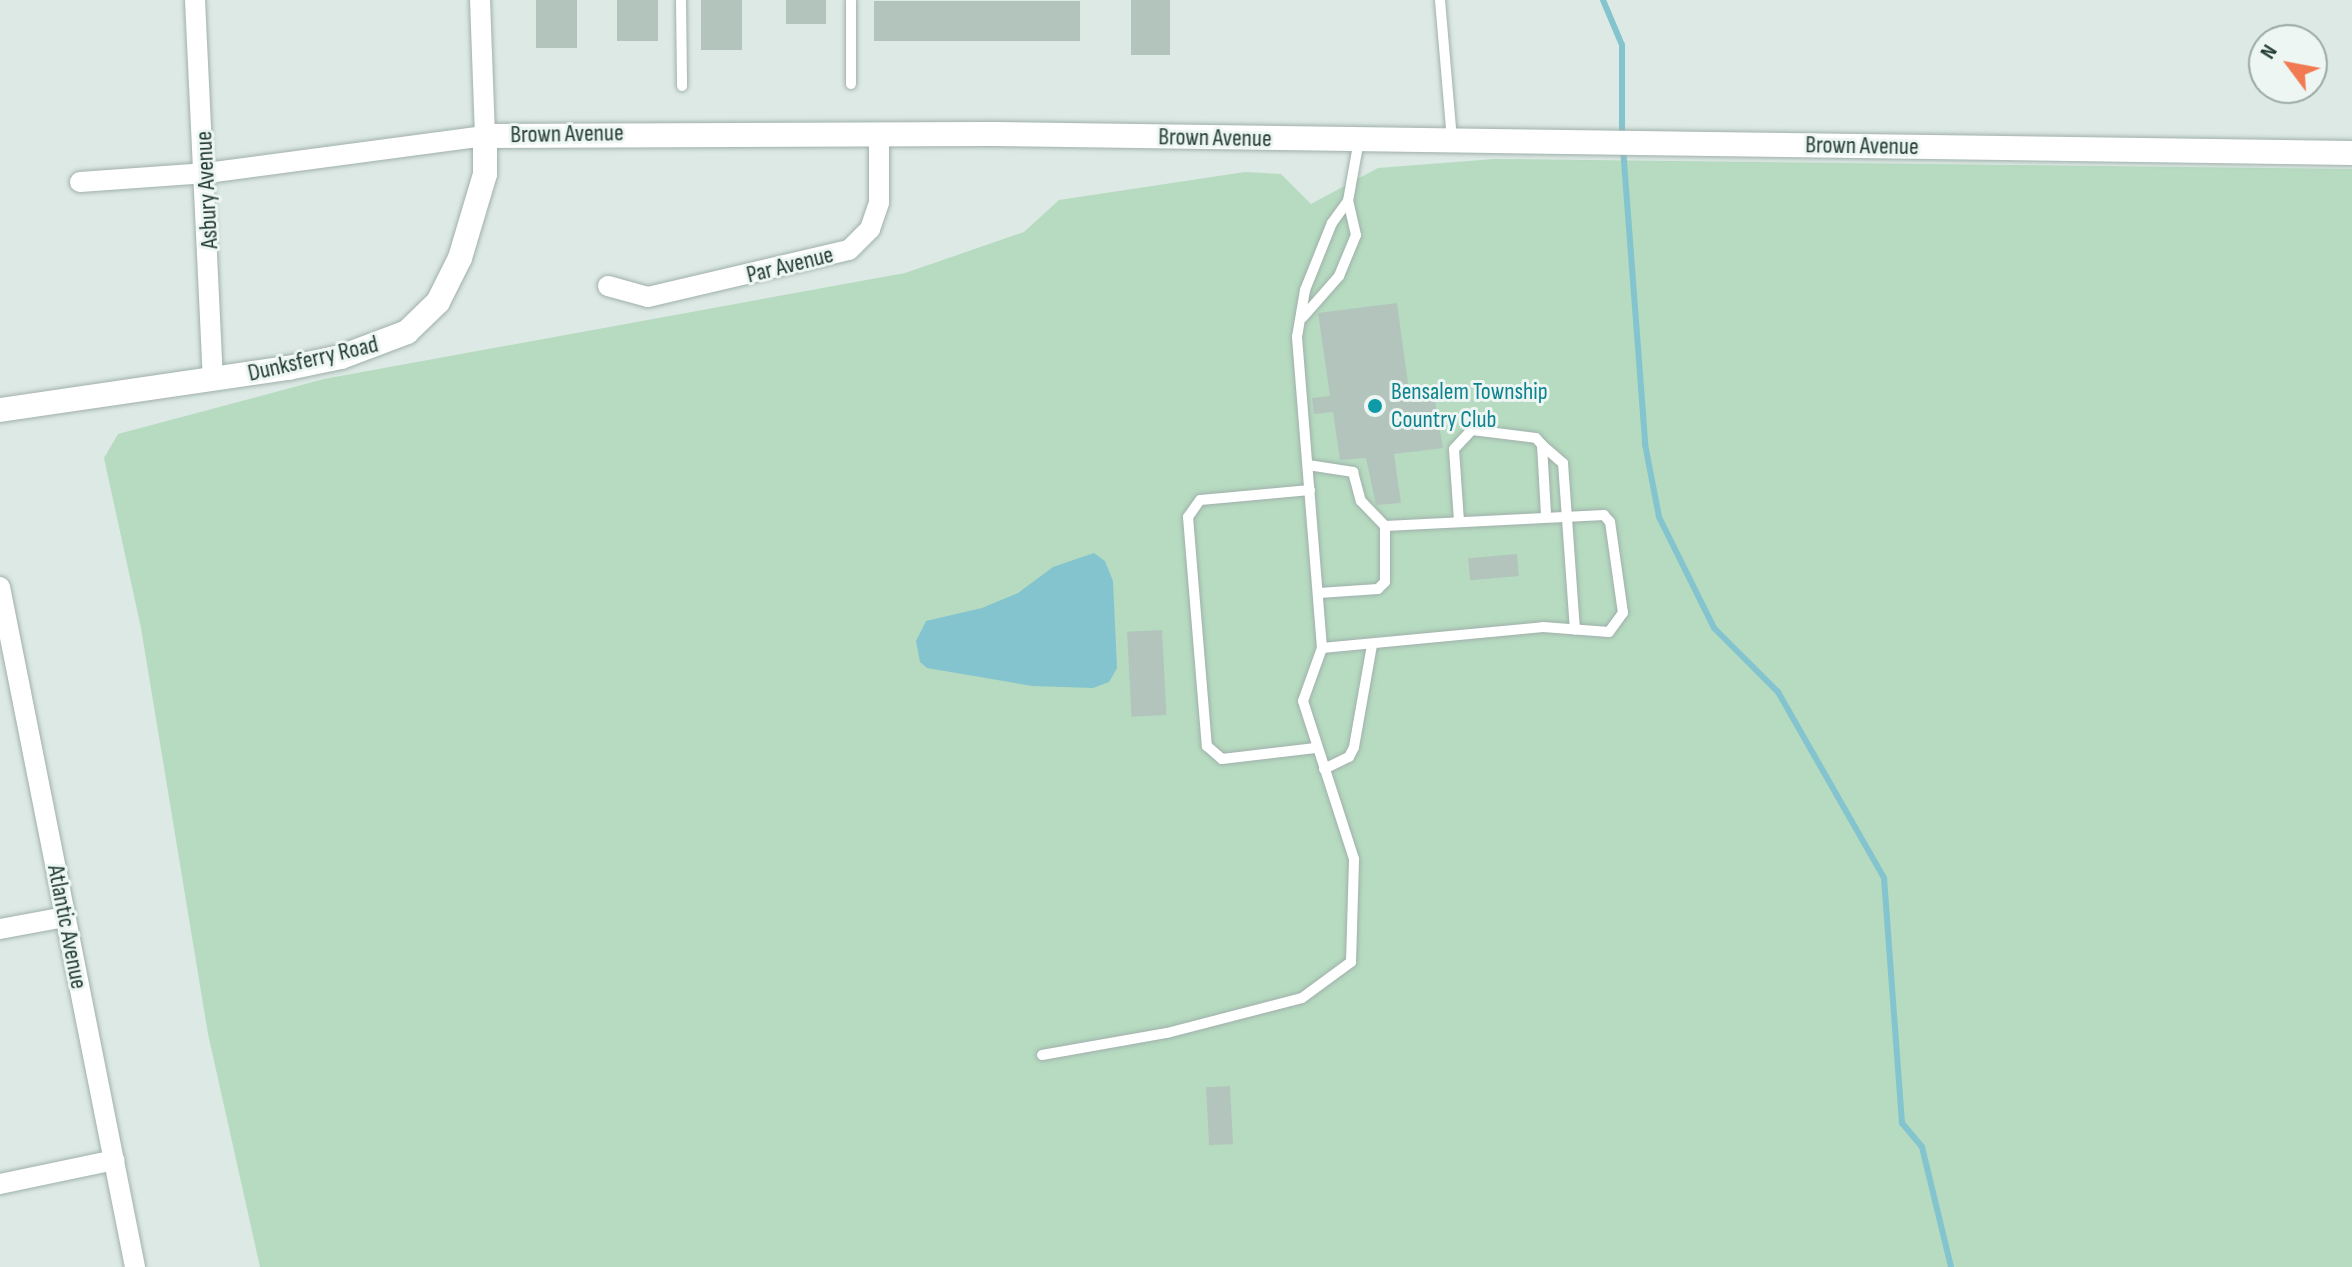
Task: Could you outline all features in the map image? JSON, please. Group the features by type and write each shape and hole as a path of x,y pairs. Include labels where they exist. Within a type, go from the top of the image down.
{"street":[{"name":"Asbury Avenue","path":"195,0 207,173 213,380"},
{"path":"480,0 485,136"},
{"name":"Brown Avenue","path":"80,182 207,173 485,136 879,134 2352,153"},
{"name":"Par Avenue","path":"608,286 648,297 849,250 870,229 879,203 879,134"},
{"name":"Dunksferry Road","path":"0,410 213,380 341,357 391,341 425,318 460,258 485,174 485,136"},
{"name":"Atlantic Avenue","path":"0,587 135,1267"},
{"path":"0,929 65,917"},
{"path":"0,1184 115,1160"}],"lane":[{"path":"681,0 682,86"},
{"path":"851,0 851,84"},
{"path":"1440,0 1453,141"},
{"path":"1301,318 1349,256 1356,235 1348,201 1359,140"},
{"path":"1042,1055 1167,1033 1302,998 1351,962 1354,859 1315,748 1303,701 1322,648 1297,337 1310,277 1332,223 1348,201"},
{"path":"1459,521 1454,449 1460,437 1472,430 1528,435 1563,463 1575,630"},
{"path":"1542,445 1546,515"},
{"path":"1308,465 1353,472 1361,501 1385,526 1385,582 1378,589 1319,593"},
{"path":"1310,490 1200,500 1188,517 1207,746 1222,759 1315,748"},
{"path":"1322,648 1543,627 1609,632 1623,613 1610,522 1595,513 1385,526"},
{"path":"1324,769 1349,757 1354,747 1372,645"}],"green space":[{"path":"1494,159 2352,169 2352,1267 260,1267 208,1034 141,628 104,458 118,434 324,379 905,273 1024,232 1059,200 1245,172 1281,174 1311,204 1378,168"}],"water":[{"path":"1094,553 1105,561 1113,581 1117,668 1109,682 1093,688 1032,686 927,668 920,662 916,641 926,621 982,608 1018,593 1053,567"}],"building":[{"path":"536,0 577,0 577,48 536,48"},
{"path":"617,0 658,0 658,41 617,41"},
{"path":"701,0 742,0 742,50 701,50"},
{"path":"786,0 826,0 826,24 786,24"},
{"path":"1131,0 1170,0 1170,55 1131,55"},
{"path":"874,1 1080,1 1080,41 874,41"},
{"name":"Bensalem Township Country Club","path":"1397,303 1410,398 1434,395 1443,448 1394,454 1401,503 1376,505 1366,458 1340,460 1333,412 1314,414 1312,398 1330,396 1318,313"},
{"path":"1517,554 1519,576 1470,580 1468,558"},
{"path":"1162,630 1166,715 1131,717 1127,632"},
{"path":"1230,1086 1233,1144 1209,1145 1206,1087"}],"waterway":[{"path":"1603,0 1622,45 1622,137"},
{"path":"1623,148 1645,444 1659,517 1714,628 1778,692 1884,878 1902,1123 1922,1147 1951,1267"}],"place":[{"name":"Bensalem Township Country Club","path":"1375,406"}]}
